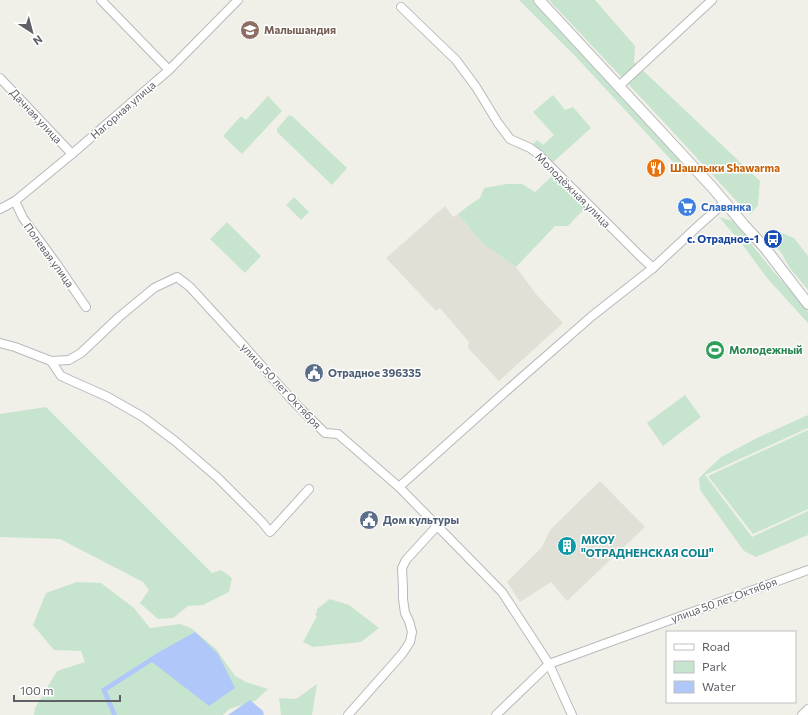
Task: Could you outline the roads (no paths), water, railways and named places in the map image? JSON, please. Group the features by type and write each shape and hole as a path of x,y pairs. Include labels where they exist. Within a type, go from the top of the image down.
{"street":[{"path":"101,0 169,70"},
{"name":"Нагорная улица","path":"0,209 15,201 169,70 238,0"},
{"path":"539,0 725,202 765,248 808,304"},
{"path":"619,86 712,0"},
{"name":"Молодёжная улица","path":"401,7 456,60 476,87 498,123 510,139 530,148 537,153 653,268"},
{"name":"Дачная улица","path":"0,78 72,154"},
{"name":"Полевая улица","path":"15,201 22,218 56,263 86,307"},
{"path":"399,487 592,316 653,268 697,226 725,202"},
{"name":"улица 50 лет Октября","path":"51,361 69,360 81,353 119,317 154,288 177,277 190,287 292,400 325,433 338,434 399,487 502,592 549,664 572,715"},
{"path":"0,343 15,347 51,361 61,376 108,397 143,417 182,447 217,477 270,532 309,489"},
{"path":"348,715 402,654 410,642 412,632 405,613 402,568 406,560 437,526"},
{"name":"улица 50 лет Октября","path":"496,715 549,664 808,570"},
{"path":"802,715 808,709"}],"water":[{"path":"195,632 218,654 235,688 209,706 152,662 107,691 117,715 112,715 101,689 159,652"},
{"path":"250,700 263,711 264,715 228,715"}],"place":[{"name":"Малышандия","path":"250,30"},
{"name":"Шашлыки Shawarma","path":"656,168"},
{"name":"Славянка","path":"687,207"},
{"name":"с. Отрадное-1","path":"773,239"},
{"name":"Молодежный","path":"715,350"},
{"name":"Отрадное 396335","path":"314,373"},
{"name":"Дом культуры","path":"369,520"},
{"name":"МКОУ \"ОТРАДНЕНСКАЯ СОШ\"","path":"567,546"}]}
